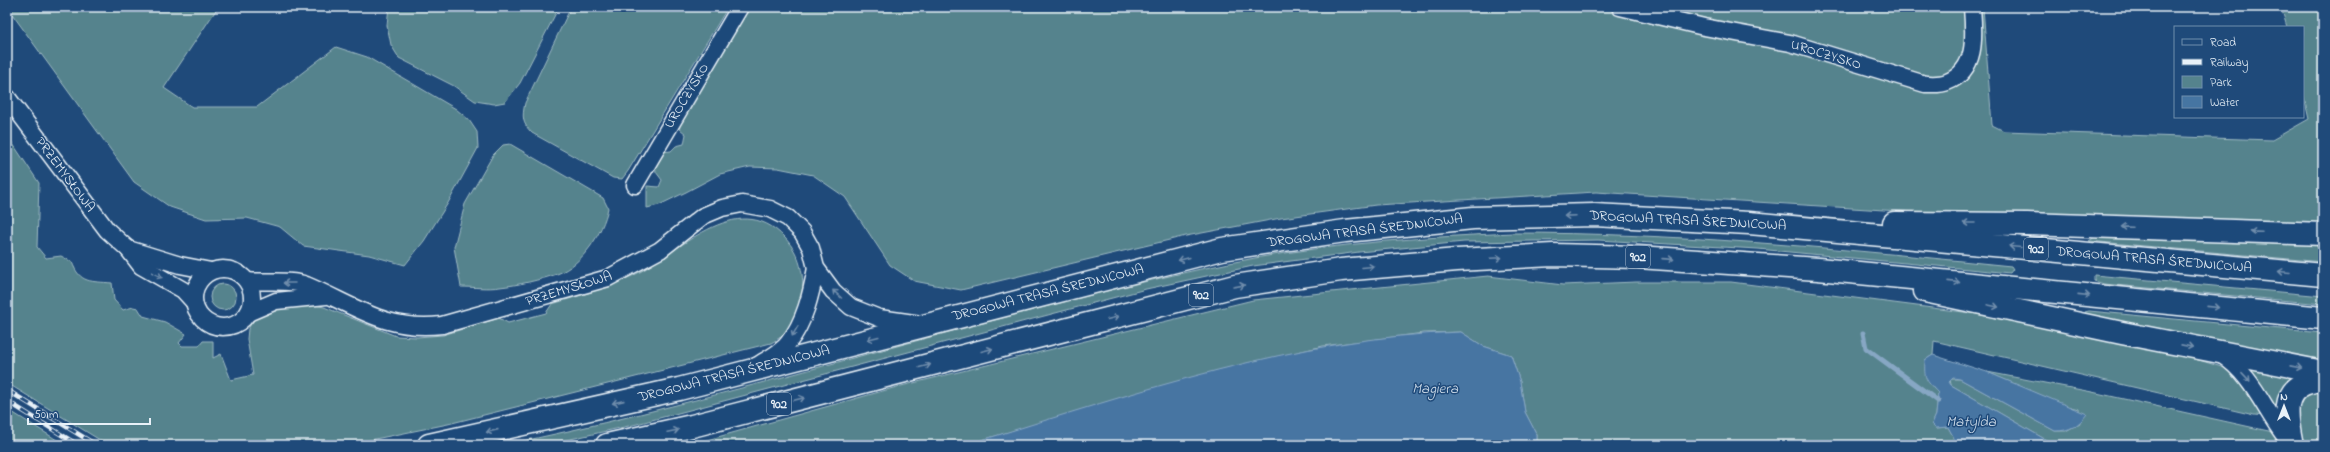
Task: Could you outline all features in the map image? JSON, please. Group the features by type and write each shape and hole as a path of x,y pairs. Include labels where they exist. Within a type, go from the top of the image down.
{"main road":[{"name":"DROGOWA TRASA ŚREDNICOWA","path":"429,445 679,389 1222,249 1345,231 1473,218 1594,215 1748,223 2323,275"},
{"path":"1748,223 2027,224 2323,234"},
{"name":"902","path":"607,445 699,424 1235,286 1341,270 1457,260 1553,255 1638,257 1818,269 2323,318"},
{"path":"1818,269 2217,352 2323,372"},
{"path":"2292,445 2286,413 2290,398 2297,387 2305,382 2323,380"}],"street":[{"name":"UROCZYSKO","path":"635,186 740,7"},
{"name":"UROCZYSKO","path":"1620,7 1704,27 1790,43 1926,84 1946,83 1960,76 1967,66 1975,37 1972,7"},
{"name":"PRZEMYSŁOWA","path":"7,97 82,200 107,230 128,249 142,266 183,290 194,302"},
{"name":"PRZEMYSŁOWA","path":"247,281 298,283 390,323 422,328 442,325 608,278 660,250 703,216 722,208 742,204 770,209 788,218 802,232 811,248 816,268"},
{"name":"PRZEMYSŁOWA","path":"128,249 180,265 211,271"},
{"path":"816,268 833,291 851,307 879,318 925,325"},
{"path":"752,370 788,344 801,321 811,295 816,268"},
{"path":"221,269 231,270 240,274 247,281 252,297 248,313 235,324 218,326 203,319 194,302 194,293 197,284 211,271 221,269"},
{"name":"PRZEMYSŁOWA","path":"248,313 276,301 326,296"},
{"path":"2217,352 2229,360 2252,383 2268,414 2292,445"}],"green space":[{"path":"7,7 218,7 164,88 192,107 257,107 336,47 367,57 456,109 469,120 477,132 478,148 448,203 424,241 405,265 369,255 303,246 280,227 247,218 206,219 170,207 134,182"},
{"path":"389,7 559,7 520,83 505,102 494,104 475,101 454,86 399,58 391,45 387,25"},
{"path":"571,7 728,7 622,179 613,178 532,133 526,126 524,120 523,112 525,103"},
{"path":"747,7 1983,7 1992,125 2004,131 2272,140 2309,119 2304,98 2304,26 2287,26 2281,7 2323,7 2323,228 1980,216 1596,192 1376,205 1281,218 1186,236 961,290 914,281 890,265 845,197 813,175 778,168 750,167 720,174 659,205 647,208 647,186 659,187 662,180 656,172 655,161 662,152 671,151 676,146 684,144 686,134 680,129 679,123"},
{"path":"7,135 39,183 37,247 46,258 61,256 72,262 75,269 83,278 92,281 112,283 114,300 123,310 133,307 138,308 143,316 165,322 186,334 179,343 182,346 199,346 203,341 213,341 213,358 221,354 231,380 253,375 247,339 248,329 255,317 265,310 310,304 324,307 396,336 417,337 443,335 499,318 508,323 546,313 552,304 602,288 632,276 707,230 727,222 747,219 766,224 785,238 790,244 798,258 802,273 803,289 801,304 796,318 788,330 777,340 771,343 448,424 346,445 108,445 7,383"},
{"path":"510,144 603,198 608,208 605,218 590,247 583,256 566,270 557,274 514,285 495,288 461,287 454,247 465,204 493,155 503,145"},
{"path":"1513,233 1630,235 1806,246 2011,266 2013,269 2010,273 1758,249 1598,240 1464,242 1359,252 1253,266 1146,289 633,425 544,445 504,445 705,398 971,326 1200,269 1255,258 1319,248 1448,236"},
{"path":"2095,237 2323,242 2323,262 2089,241"},
{"path":"2094,275 2323,296 2323,304 2104,284 2094,281"},
{"path":"1488,276 1563,285 1636,282 1731,282 1971,313 2186,356 2228,369 2266,416 2254,415 1934,341 1933,355 1925,360 1933,388 1938,392 1936,415 1932,424 1936,428 1948,427 1954,438 1952,445 1537,445 1537,435 1525,412 1520,382 1511,355 1483,346 1461,332 1424,333 1323,346 1217,371 982,440 978,445 689,445 897,387 1253,300"},
{"path":"223,284 232,288 236,297 232,306 223,310 214,306 210,297 214,288"},
{"path":"2089,311 2323,333 2323,364 2085,316 2085,312"},
{"path":"2245,367 2300,377 2278,413"},
{"path":"1987,372 2092,392 2273,432 2280,445 2055,445 1951,385 1950,379 1960,379 2055,431 2066,431 2080,423 2079,409 2066,406"},
{"path":"2323,390 2323,445 2303,445 2296,440 2296,403 2309,392"},
{"path":"7,409 65,445 7,445"}],"water":[{"name":"Magiera","path":"1461,332 1483,346 1511,355 1520,382 1525,412 1537,435 1537,445 978,445 982,440 1159,386 1218,370 1338,344 1399,336"},
{"name":"Matylda","path":"1933,355 1987,372 2087,414 2073,427 2055,431 1960,379 1953,378 1949,382 1951,385 2055,445 1952,445 1954,438 1948,427 1936,428 1932,424 1936,415 1938,393 1930,385 1926,378 1925,360"}],"waterway":[{"path":"1863,333 1866,348 1938,401"}],"railway":[{"path":"7,390 96,445"},
{"path":"7,401 78,445"}]}
